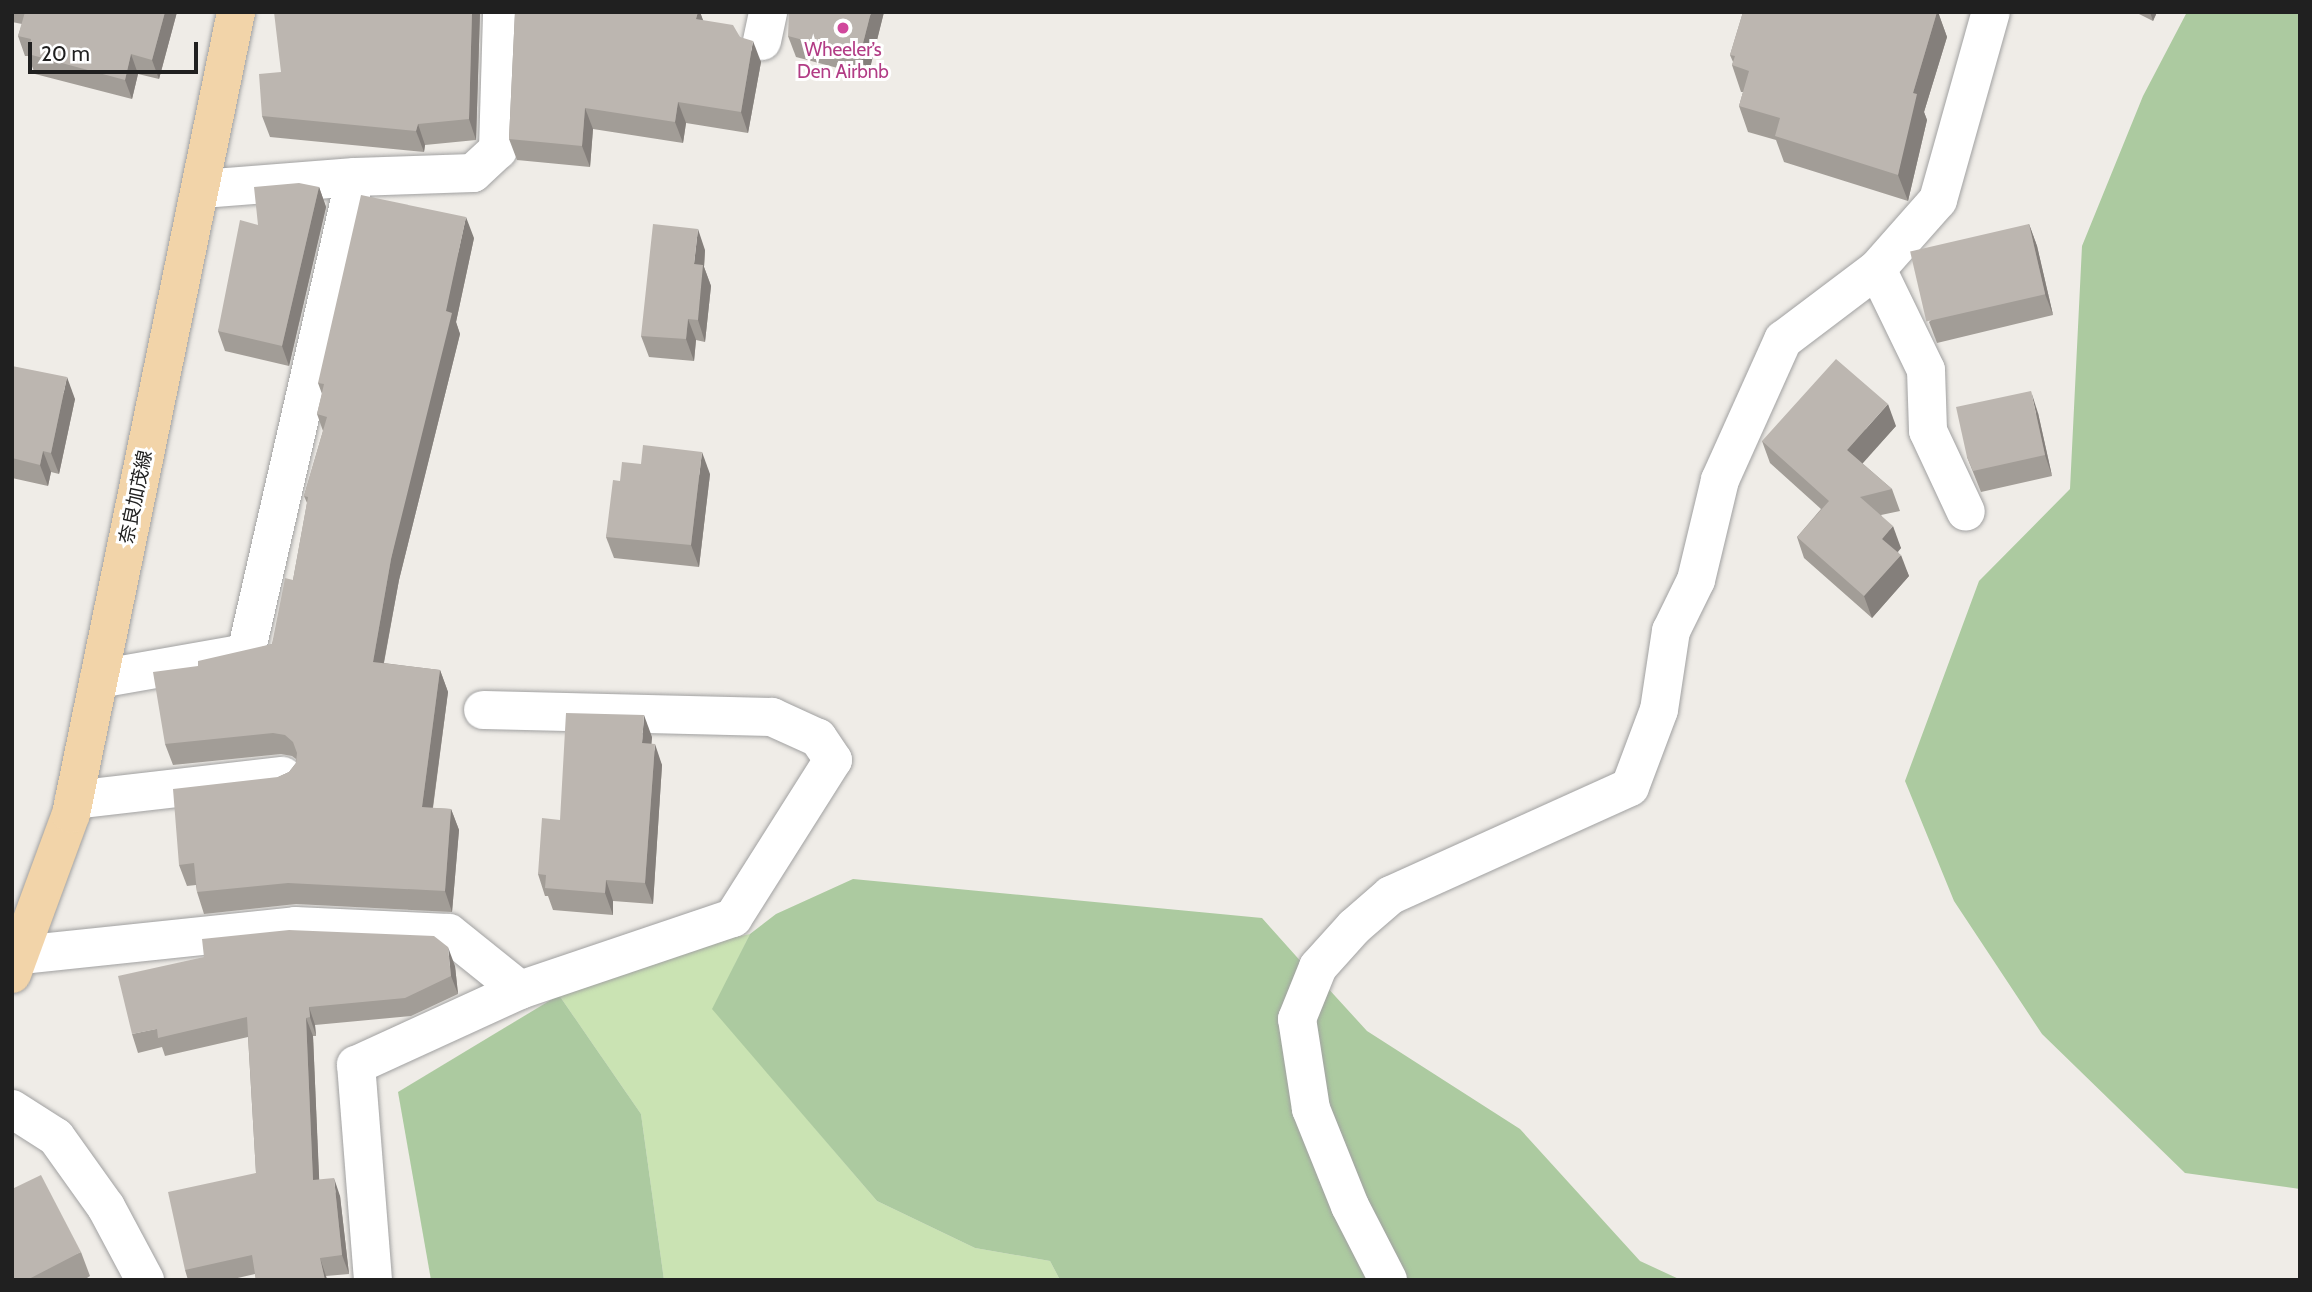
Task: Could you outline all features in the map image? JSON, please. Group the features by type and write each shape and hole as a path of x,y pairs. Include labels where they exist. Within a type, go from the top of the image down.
{"main road":[{"name":"奈良加茂線","path":"16,965 74,800 236,12"}],"street":[{"path":"201,189 355,177 473,173 498,150 502,12"},
{"path":"1388,1280 1350,1206 1311,1109 1297,1018 1318,967 1354,927 1391,895 1630,787 1659,710 1671,631 1696,580 1720,480 1783,340 1877,269 1938,200 1990,12"},
{"path":"99,679 246,653 355,177"},
{"path":"1877,269 1926,370 1928,431 1966,512"},
{"path":"373,1280 356,1065 520,990 733,918 832,760 818,738 772,717 483,710"},
{"path":"74,800 283,776"},
{"path":"16,965 295,926 449,933 520,990"},
{"path":"12,1109 56,1137 106,1208 145,1280"}],"green space":[{"path":"2187,12 2300,12 2300,1189 2185,1173 2042,1034 1954,901 1905,781 1979,581 2070,489 2082,246 2143,96"},
{"path":"853,879 1262,918 1304,965 1288,992 1368,1280 1060,1280 1050,1261 975,1248 877,1201 712,1009 750,934 776,914"},
{"path":"750,934 713,1009 877,1201 975,1248 1050,1261 1060,1280 664,1280 641,1114 559,995 674,950"},
{"path":"1325,985 1367,1031 1520,1129 1640,1261 1681,1280 1401,1280 1323,1106 1310,1017"},
{"path":"559,995 641,1114 664,1280 431,1280 398,1092"}],"building":[{"path":"25,12 165,12 152,60 131,54 125,80 28,54 31,39 18,36"},
{"path":"274,12 472,12 469,119 418,124 416,131 262,116 259,74 281,72"},
{"path":"515,12 698,12 696,19 733,25 740,37 753,41 741,112 678,102 675,122 585,108 582,146 509,139"},
{"path":"789,12 871,12 860,55 788,36"},
{"path":"1743,12 1937,12 1913,93 1917,94 1898,175 1775,136 1780,118 1739,106 1749,71 1732,65 1735,56 1730,55"},
{"path":"299,183 319,187 282,346 218,331 240,220 258,225 254,187"},
{"path":"361,195 466,217 446,311 452,313 391,559 373,662 440,670 422,807 451,809 445,891 288,883 197,892 194,863 179,865 173,789 278,777 289,772 296,763 297,753 293,742 285,735 273,733 165,744 153,672 198,666 198,661 272,644 285,578 293,580 308,497 304,496 327,417 317,414 324,384 318,383"},
{"path":"653,224 698,229 694,264 703,265 698,320 688,319 686,339 641,336"},
{"path":"2029,224 2045,294 1926,322 1910,251"},
{"path":"1836,359 1888,404 1847,450 1892,489 1860,497 1893,526 1882,539 1901,555 1864,596 1797,537 1829,501 1762,441"},
{"path":"12,366 67,377 51,453 43,451 40,465 12,458"},
{"path":"2031,391 2045,455 1973,471 1967,457 1956,407"},
{"path":"643,445 702,452 691,545 606,537 613,480 620,481 622,462 641,464"},
{"path":"566,713 644,715 642,743 655,744 645,883 606,880 605,893 545,888 546,875 538,874 542,818 560,820"},
{"path":"289,930 434,936 448,947 451,976 405,998 309,1007 310,1017 306,1018 313,1180 334,1178 342,1255 320,1258 325,1280 256,1280 252,1255 185,1270 168,1192 256,1173 247,1017 158,1038 157,1029 132,1034 118,976 204,957 202,939"},
{"path":"41,1175 81,1252 27,1280 12,1280 12,1189"}],"place":[{"name":"Wheeler’s Den Airbnb","path":"843,28"}]}
